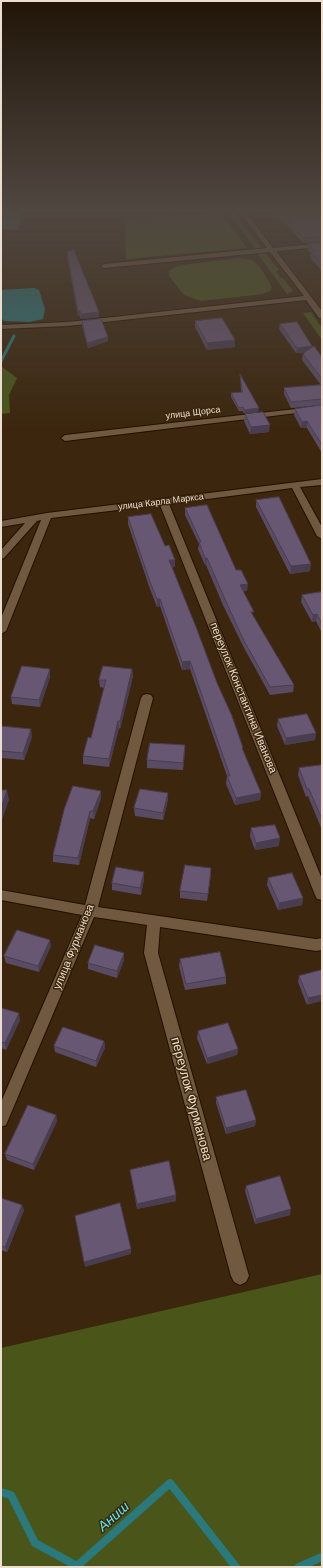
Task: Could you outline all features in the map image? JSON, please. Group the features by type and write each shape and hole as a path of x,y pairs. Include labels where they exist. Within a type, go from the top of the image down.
{"street":[{"path":"297,283 322,316"},
{"path":"1,327 68,324 308,298"},
{"name":"улица Щорса","path":"66,438 322,408"},
{"name":"улица Карла Маркса","path":"1,524 47,516 322,482"},
{"path":"295,486 322,536"},
{"name":"переулок Константина Иванова","path":"163,501 322,895"},
{"path":"1,631 47,516"},
{"path":"1,556 32,519"},
{"name":"улица Фурманова","path":"1,1120 90,911 147,698"},
{"path":"1,895 154,921 316,945 322,944"},
{"name":"переулок Фурманова","path":"154,921 151,953 240,1276"}],"green space":[{"path":"175,283 270,283 272,287 270,291 263,294 201,301 184,295"},
{"path":"279,283 287,283 293,291 287,294"},
{"path":"311,312 322,328 322,340 303,313"},
{"path":"1,366 17,378 9,395 10,413 1,414"},
{"path":"322,1274 322,1567 1,1567 1,1348"}],"water":[{"path":"34,288 39,290 45,309 43,319 30,322 4,321 1,318 1,290"}],"building":[{"path":"73,283 87,283 99,312 81,314 80,311 78,311"},
{"path":"222,318 235,340 207,343 195,321"},
{"path":"101,319 108,337 87,343 82,321"},
{"path":"297,322 312,346 297,348 280,324"},
{"path":"314,346 322,357 322,379 303,354"},
{"path":"240,374 259,408 244,410 243,407 239,408 231,393 242,392"},
{"path":"322,385 322,399 291,402 284,388"},
{"path":"322,405 322,445 307,421 302,422 295,409"},
{"path":"263,412 270,425 251,427 245,414"},
{"path":"279,497 311,564 291,566 256,500"},
{"path":"207,505 236,570 241,570 248,584 240,585 254,612 251,612 294,685 270,687 243,639 207,558 205,558 199,542 201,542 185,508"},
{"path":"151,514 165,546 169,545 175,560 169,560 217,683 232,716 242,748 261,793 236,798 227,776 230,776 190,661 182,662 160,599 157,599 150,582 128,517"},
{"path":"322,592 322,624 317,614 313,615 302,595"},
{"path":"22,666 50,669 39,700 11,697"},
{"path":"103,666 132,669 120,721 118,721 109,759 83,756 88,737 91,738 106,680 99,680"},
{"path":"307,714 316,733 286,738 278,719"},
{"path":"1,726 31,729 23,753 1,751"},
{"path":"150,743 185,745 183,763 147,760"},
{"path":"322,765 322,819 309,789 307,789 299,768"},
{"path":"73,786 101,791 93,811 90,811 78,858 53,855 64,810"},
{"path":"140,789 168,793 163,813 134,808"},
{"path":"1,790 7,790 1,808"},
{"path":"275,825 280,838 256,843 251,828"},
{"path":"185,865 211,868 208,894 180,891"},
{"path":"116,867 144,872 140,888 112,883"},
{"path":"292,873 303,898 279,903 268,878"},
{"path":"17,930 50,940 38,966 4,956"},
{"path":"95,945 124,953 117,971 88,963"},
{"path":"220,952 226,977 186,984 180,959"},
{"path":"322,970 322,995 308,998 299,976"},
{"path":"1,1008 19,1013 5,1043 1,1042"},
{"path":"228,1023 238,1049 207,1058 198,1031"},
{"path":"63,1027 104,1041 96,1061 54,1046"},
{"path":"246,1090 256,1120 226,1128 216,1097"},
{"path":"28,1105 56,1115 33,1164 5,1154"},
{"path":"169,1161 176,1195 137,1204 130,1170"},
{"path":"280,1176 291,1209 256,1219 246,1186"},
{"path":"1,1198 22,1205 5,1247 1,1246"},
{"path":"120,1203 131,1249 84,1262 75,1216"}],"waterway":[{"path":"1,361 14,336"},
{"name":"Аниш","path":"1,1492 11,1495 35,1543 77,1566 170,1483 236,1567"},
{"name":"Аниш","path":"299,1567 322,1557"}]}
